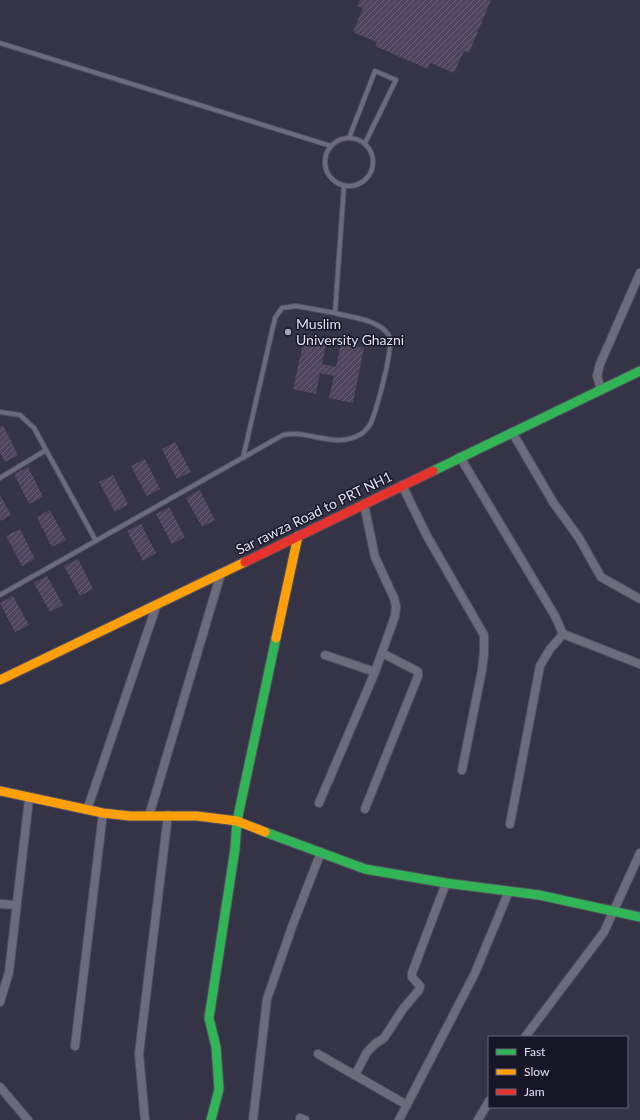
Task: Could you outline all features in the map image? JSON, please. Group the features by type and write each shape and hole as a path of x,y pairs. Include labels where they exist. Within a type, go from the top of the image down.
{"street":[{"path":"601,390 597,376 600,364 640,273"},
{"name":"Sar rawza Road to PRT NH1","path":"0,680 640,371"},
{"path":"512,432 553,502 579,538 602,576 640,599"},
{"path":"460,458 555,616 563,634 640,664"},
{"path":"402,486 426,536 484,635 482,664 462,770"},
{"path":"319,803 375,672 395,616 396,606 394,598 375,557 364,504"},
{"path":"211,1120 219,1089 216,1047 210,1018 235,849 237,821 298,536"},
{"path":"149,816 221,573"},
{"path":"87,810 157,604"},
{"path":"510,824 540,666 550,649 563,634"},
{"path":"365,808 418,676 418,672 415,670 382,653"},
{"path":"325,655 375,672"},
{"path":"0,791 103,813 130,816 168,815 237,821 365,869 446,883 539,895 640,917"},
{"path":"0,1002 16,905 29,798"},
{"path":"75,1046 103,813"},
{"path":"145,1120 139,1054 168,815"},
{"path":"253,1120 267,999 293,924 321,852"},
{"path":"526,1036 604,932 640,853"},
{"path":"355,1075 367,1052 384,1038 403,1009 419,990 420,986 412,977 412,973 446,883"},
{"path":"399,1120 475,973 509,891"},
{"path":"0,904 16,905"},
{"path":"318,1054 407,1105"},
{"path":"0,1087 28,1120"},
{"path":"478,1120 488,1103"}],"lane":[{"path":"0,43 331,146"},
{"path":"349,138 376,71 396,80 365,144"},
{"path":"349,138 359,139 365,144 373,157 371,172 360,184 344,186 330,177 326,169 326,154 336,141 349,138"},
{"path":"335,313 344,186"},
{"path":"0,594 96,541 243,458 283,435 294,433 332,441 348,439 362,434 370,424 379,399 390,346 390,336 381,325 335,313 296,306 282,308 275,318 243,458"},
{"path":"0,412 20,416 34,428 96,541"},
{"path":"0,478 46,450"}],"building":[{"path":"360,0 491,0 469,53 464,51 454,73 430,63 428,69 375,46 377,42 353,32 363,8 357,6"},
{"path":"305,335 327,339 322,364 336,367 341,343 364,348 353,403 329,398 334,376 320,373 316,394 293,389"},
{"path":"3,425 18,455 5,462 0,453 0,427"},
{"path":"175,442 191,472 177,479 162,449"},
{"path":"145,459 160,489 147,496 131,466"},
{"path":"28,467 43,497 29,504 14,474"},
{"path":"113,475 128,504 115,512 99,482"},
{"path":"200,490 215,520 202,527 186,498"},
{"path":"0,495 11,515 0,521"},
{"path":"169,507 185,537 172,544 156,514"},
{"path":"50,510 66,540 52,547 37,517"},
{"path":"141,524 156,553 143,561 127,531"},
{"path":"20,529 35,559 22,566 6,536"},
{"path":"78,559 93,589 80,596 64,566"},
{"path":"47,576 63,605 50,612 34,583"},
{"path":"13,596 29,625 15,632 0,603"}],"traffic: fast":[{"path":"433,471 640,371"},
{"path":"211,1120 219,1089 216,1047 209,1018 235,849 237,821 276,638"},
{"path":"265,832 365,869 446,883 539,895 640,917"}],"traffic: slow":[{"path":"276,638 298,536"},
{"path":"0,680 245,562"},
{"path":"0,791 103,813 130,816 197,816 237,821 265,832"}],"traffic: jam":[{"path":"245,562 433,471"}],"place":[{"name":"Muslim University Ghazni","path":"288,332"}]}
